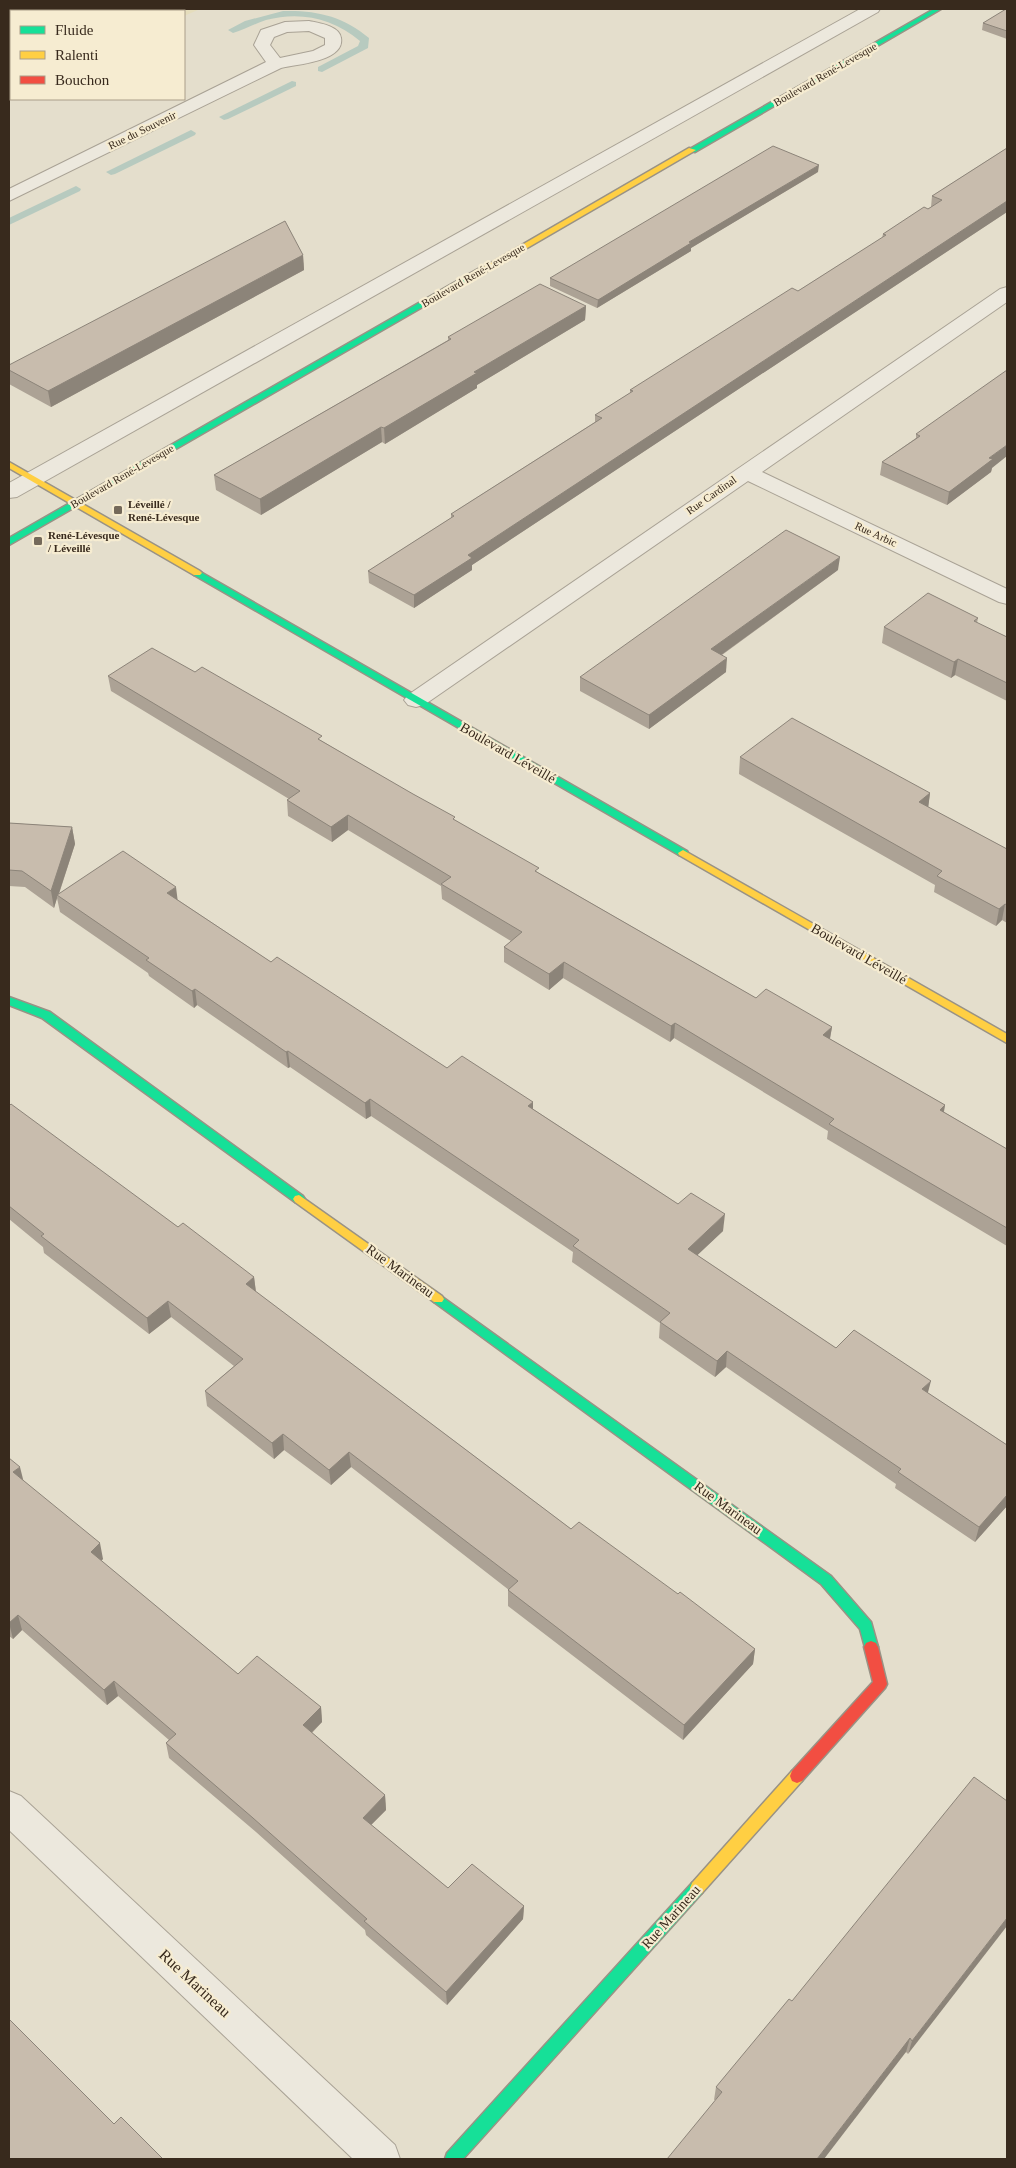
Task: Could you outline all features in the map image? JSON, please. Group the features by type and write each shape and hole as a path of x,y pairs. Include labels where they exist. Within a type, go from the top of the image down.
{"street":[{"path":"9,492 872,9"},
{"name":"Boulevard René-Levesque","path":"9,542 938,9"},
{"name":"Rue du Souvenir","path":"9,196 276,64"},
{"name":"Rue Cardinal","path":"416,700 1007,293"},
{"name":"Boulevard Léveillé","path":"9,465 1007,1039"},
{"name":"Rue Arbic","path":"745,472 1007,597"},
{"name":"Rue Marineau","path":"9,1001 46,1014 826,1580 866,1626 880,1684 453,2159"},
{"name":"Rue Marineau","path":"9,1807 382,2159"}],"shaded area":[{"path":"9,9 200,9 185,16 185,10 10,10 9,95"}],"building":[{"path":"1006,9 1007,31 983,23"},
{"path":"773,146 819,165 689,242 691,243 598,300 550,278"},
{"path":"1007,148 1007,201 468,555 472,558 414,595 368,571 454,516 451,514 602,418 595,415 633,391 630,390 792,288 798,291 886,235 883,234 924,207 928,209 942,200 932,196"},
{"path":"285,221 303,255 48,391 9,370 9,365"},
{"path":"540,284 586,306 474,372 477,373 384,428 381,427 260,499 214,475 451,339 448,337"},
{"path":"1007,370 1007,445 989,458 993,459 949,492 882,462 920,436 916,434"},
{"path":"786,530 840,557 711,649 727,658 649,715 580,677"},
{"path":"928,593 978,618 974,621 1007,637 1007,683 958,659 954,662 884,627"},
{"path":"152,648 195,672 202,667 322,736 318,739 455,817 453,819 539,868 535,871 756,998 766,989 832,1027 823,1035 945,1105 940,1110 1007,1149 1007,1228 829,1124 834,1119 675,1023 671,1026 564,962 549,974 504,947 522,932 441,884 451,877 348,815 331,827 287,800 300,791 108,676"},
{"path":"792,718 930,793 919,802 1007,849 1007,905 1005,904 999,909 937,876 942,871 740,757"},
{"path":"9,823 72,827 51,891 22,871 9,870"},
{"path":"123,851 176,887 167,893 271,962 277,957 447,1068 462,1056 533,1102 528,1106 678,1204 691,1193 725,1214 688,1249 836,1348 854,1330 931,1381 922,1389 1007,1445 1007,1495 979,1527 898,1472 901,1469 727,1351 717,1361 660,1322 670,1313 573,1246 579,1240 370,1099 365,1103 288,1051 286,1052 195,989 192,991 146,960 149,958 57,895"},
{"path":"11,1104 178,1227 183,1223 254,1277 246,1284 571,1529 579,1522 678,1594 680,1592 755,1649 684,1725 508,1590 518,1581 349,1452 329,1470 283,1434 272,1443 205,1391 243,1359 168,1301 147,1318 41,1236 44,1234 9,1206 9,1106"},
{"path":"9,1458 20,1467 13,1472 100,1543 91,1552 238,1674 257,1656 321,1707 303,1725 385,1795 363,1818 448,1888 472,1864 524,1906 446,1992 364,1921 367,1919 166,1743 176,1734 114,1681 104,1690 18,1615 9,1623"},
{"path":"974,1777 1007,1801 1007,1918 912,2041 910,2038 817,2159 667,2159 722,2092 716,2087 789,1999 792,2001"},
{"path":"9,2019 114,2124 121,2117 163,2159 9,2159"}],"waterway":[{"path":"233,30 265,17 301,14 319,16 336,21 351,29 365,40 363,48 322,69"},
{"path":"224,117 292,84"},
{"path":"111,172 191,133"},
{"path":"9,222 76,189"}],"traffic: fast":[{"path":"692,150 938,9"},
{"path":"9,542 481,271"},
{"path":"197,573 683,853"},
{"path":"9,1001 46,1015 299,1199"},
{"path":"438,1299 826,1580 866,1626 871,1647"},
{"path":"453,2159 697,1888"}],"traffic: slow":[{"path":"481,271 692,150"},
{"path":"9,465 197,573"},
{"path":"683,853 1007,1039"},
{"path":"299,1199 438,1299"},
{"path":"697,1888 797,1776"}],"traffic: jam":[{"path":"797,1776 880,1684 871,1647"}],"place":[{"name":"Léveillé / René-Lévesque","path":"118,510"},
{"name":"René-Lévesque / Léveillé","path":"38,541"}]}
